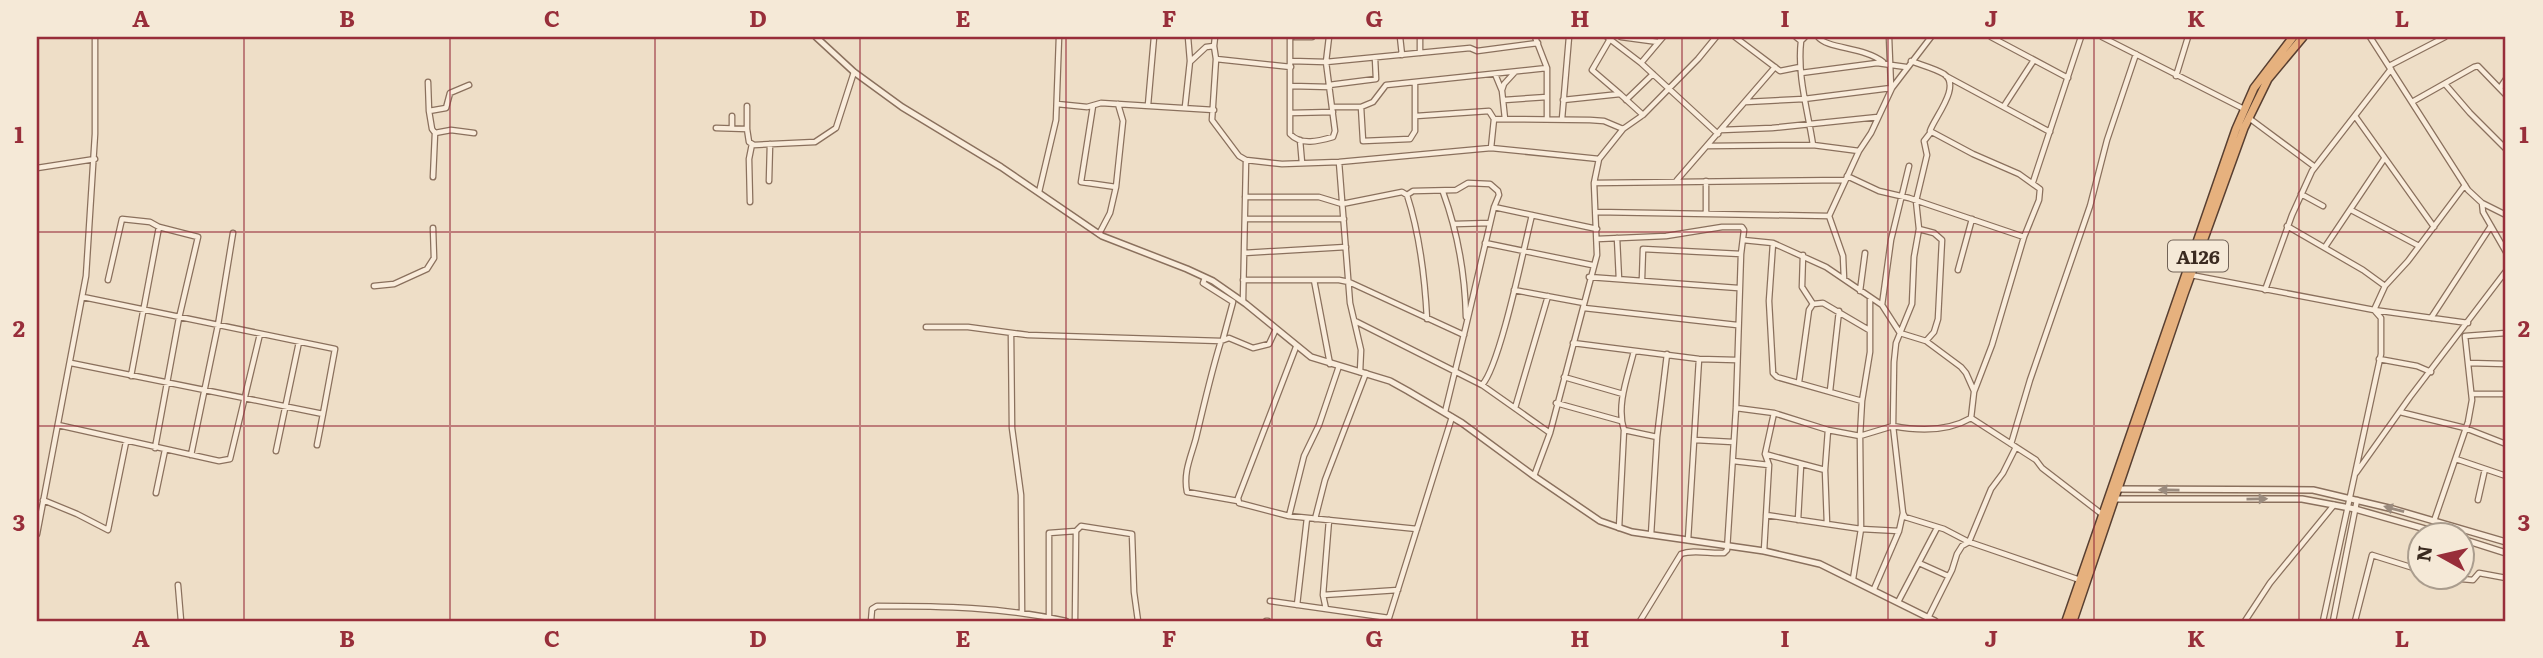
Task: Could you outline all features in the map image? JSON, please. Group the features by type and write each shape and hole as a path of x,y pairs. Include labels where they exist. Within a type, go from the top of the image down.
{"highway":[{"name":"A126","path":"2073,621 2244,109 2261,77 2293,37"},
{"name":"A126","path":"2115,489 2249,118 2268,79 2303,37"},
{"name":"A126","path":"2066,621 2103,515 2112,499"}],"street":[{"path":"37,534 83,297 91,227 95,37"},
{"path":"816,37 854,72 902,107 1039,192 1099,234 1206,278 1242,302 1311,357 1390,381 1452,416 1600,521 1651,535 1764,551 1820,564 1935,621"},
{"path":"1039,192 1056,120 1059,37"},
{"path":"1148,105 1154,37"},
{"path":"1185,107 1190,61 1188,37"},
{"path":"1215,37 1214,124 1239,156 1246,160 1339,162 1491,148 1599,159"},
{"path":"1312,37 1292,37 1290,134 1300,140 1319,141 1333,137 1335,131 1326,62 1329,37"},
{"path":"1399,37 1402,55"},
{"path":"1420,37 1420,53"},
{"path":"1535,37 1548,68 1547,118"},
{"path":"1562,119 1569,37"},
{"path":"1621,37 1658,43"},
{"path":"1641,63 1663,37"},
{"path":"1534,476 1550,433 1592,265 1597,255 1594,183 1599,159 1623,129 1643,115 1716,37"},
{"path":"1735,37 1784,72 1887,64 1906,67"},
{"path":"1796,37 1803,39 1801,70 1813,145"},
{"path":"1818,37 1825,43 1858,49 1887,64"},
{"path":"1889,37 1887,64 1892,88"},
{"path":"1991,37 2068,78"},
{"path":"2032,182 2081,37"},
{"path":"2102,37 2244,109"},
{"path":"2176,76 2188,37"},
{"path":"2370,37 2473,197 2506,215"},
{"path":"2265,290 2287,226 2315,167 2390,68 2445,37"},
{"path":"1643,115 1592,70 1609,38 1719,132 1879,117"},
{"path":"1844,280 1843,256 1829,216 1858,151 1879,117 1892,88 1929,38"},
{"path":"1216,59 1291,64 1470,48 1477,51 1538,43"},
{"path":"1190,61 1206,47 1214,46"},
{"path":"1928,618 1957,554 1962,546 1969,542 1991,489 2003,473 2014,445 2029,380 2090,206 2107,140 2136,54"},
{"path":"1291,86 1329,86 1376,79 1375,58"},
{"path":"2004,106 2034,60"},
{"path":"1911,61 1946,75 2050,132"},
{"path":"2412,102 2479,66 2506,95"},
{"path":"1676,181 1775,67"},
{"path":"1290,113 1360,107 1375,100 1386,85 1548,68"},
{"path":"752,144 815,142 836,128 854,72"},
{"path":"1502,91 1504,84 1515,72"},
{"path":"1495,74 1502,91 1505,119"},
{"path":"1626,100 1653,75"},
{"path":"1874,589 1899,531 1903,513 1893,426 1892,377 1896,344 1912,304 1914,257 1919,229 1916,201 1927,155 1924,141 1949,95 1949,80 1946,75"},
{"path":"2500,88 2506,79"},
{"path":"429,82 429,111 435,133 433,177"},
{"path":"1360,107 1363,141 1410,139 1414,135 1416,116 1415,82"},
{"path":"2445,84 2506,149"},
{"path":"429,111 446,108 450,93 469,85"},
{"path":"1745,102 1804,99 1892,88"},
{"path":"1563,100 1620,94"},
{"path":"1504,100 1547,97"},
{"path":"1057,104 1087,107 1099,103 1214,110"},
{"path":"1099,234 1110,213 1116,187 1123,132 1118,104"},
{"path":"747,106 747,129 752,144 749,159 750,202"},
{"path":"1093,106 1081,182 1116,187"},
{"path":"1416,116 1489,111 1494,119 1491,148"},
{"path":"732,116 732,128"},
{"path":"2355,116 2434,227"},
{"path":"2249,118 2315,167"},
{"path":"1494,119 1604,121 1623,129"},
{"path":"716,128 747,129"},
{"path":"1735,408 1774,413 1828,430 1860,436 1893,426 1941,428 1959,425 1970,418 1974,392 1992,345 2024,237 2039,200 2040,189 2032,182 1931,132"},
{"path":"435,133 474,133"},
{"path":"1300,140 1303,163"},
{"path":"769,181 770,144"},
{"path":"1707,146 1813,145 1858,151"},
{"path":"37,168 94,159"},
{"path":"2325,247 2384,159"},
{"path":"1242,302 1246,160"},
{"path":"1315,519 1325,480 1363,372 1349,282 1339,162"},
{"path":"1882,304 1891,240 1909,166"},
{"path":"1594,183 1846,178 2024,237"},
{"path":"1706,181 1706,214"},
{"path":"1407,195 1413,191 1456,190 1468,183 1490,184 1499,195 1445,412"},
{"path":"2374,310 2385,286 2465,185"},
{"path":"1245,197 1319,197 1342,204 1402,192 1407,195 1413,213 1426,294 1427,319"},
{"path":"1443,192 1455,224 1465,285 1466,326"},
{"path":"2301,194 2323,206"},
{"path":"2482,203 2483,212 2506,252"},
{"path":"1494,207 1597,229"},
{"path":"2351,209 2419,246"},
{"path":"1595,212 1829,216"},
{"path":"1482,384 1488,378 1514,290 1532,215"},
{"path":"108,280 122,219 150,222 198,237 179,318 155,448"},
{"path":"1245,219 1343,219"},
{"path":"1958,270 1972,219"},
{"path":"1455,224 1490,223"},
{"path":"1597,239 1685,234 1721,226 1742,227 1744,230 1738,288 1735,408 1727,545 1724,554 1689,551 1681,554 1640,621"},
{"path":"2287,226 2363,270 2385,286"},
{"path":"2431,318 2491,226"},
{"path":"131,376 159,227"},
{"path":"374,286 394,284 427,269 434,258 433,228"},
{"path":"1919,229 1934,233 1942,240 1938,320 1931,337 1926,341"},
{"path":"191,455 218,325 233,233"},
{"path":"1617,238 1619,279"},
{"path":"1743,240 1773,243 1803,255 1882,304 1900,333 1926,341 1961,367 1974,392"},
{"path":"1485,243 1592,265"},
{"path":"1773,243 1769,301 1773,373 1777,377 1862,401"},
{"path":"1244,253 1346,247"},
{"path":"1642,279 1643,249 1741,254"},
{"path":"1860,291 1865,253"},
{"path":"1803,255 1802,287 1813,304"},
{"path":"2353,477 2506,271"},
{"path":"2191,275 2374,310 2468,323"},
{"path":"1589,277 1738,288"},
{"path":"1206,278 1203,283 1233,302 1204,398 1185,476 1187,492 1238,501 1289,516 1417,529"},
{"path":"1243,280 1349,282 1464,335"},
{"path":"1314,280 1330,364"},
{"path":"1514,290 1584,305 1737,325"},
{"path":"1515,408 1548,296"},
{"path":"83,297 335,349 317,445"},
{"path":"1853,579 1861,529 1860,436 1862,401 1870,352 1870,299"},
{"path":"1813,304 1823,303 1870,331"},
{"path":"1799,382 1809,310 1813,304"},
{"path":"2323,621 2348,497 2363,444 2379,359 2381,318 2374,310"},
{"path":"1830,391 1839,311"},
{"path":"1355,321 1482,384 1550,433"},
{"path":"926,327 968,327 1011,334 1222,340 1229,338 1256,348 1265,343 1269,344 1276,329"},
{"path":"2458,336 2506,333"},
{"path":"58,425 219,461 230,459 260,334"},
{"path":"1011,334 1012,428 1021,507 1022,612"},
{"path":"2434,521 2456,459 2472,394 2465,336"},
{"path":"276,451 299,342"},
{"path":"1573,343 1699,359 1736,360"},
{"path":"1238,501 1296,347"},
{"path":"1619,528 1623,394 1634,351"},
{"path":"1651,535 1657,437 1667,354"},
{"path":"1688,541 1699,359"},
{"path":"2379,359 2417,366 2431,372"},
{"path":"71,363 323,414"},
{"path":"2468,363 2506,364"},
{"path":"1289,516 1304,456 1319,425 1339,366"},
{"path":"1564,377 1623,394"},
{"path":"2472,394 2506,394"},
{"path":"1556,403 1621,421"},
{"path":"2399,412 2465,428 2506,444"},
{"path":"1764,551 1769,465 1765,454 1774,413"},
{"path":"1270,601 1389,620 1452,416"},
{"path":"1970,418 2036,460 2042,468 2103,515"},
{"path":"1624,430 1657,437"},
{"path":"1827,524 1825,471 1828,430"},
{"path":"1695,440 1733,442"},
{"path":"43,500 108,530 126,442"},
{"path":"156,493 165,450"},
{"path":"1765,454 1825,471"},
{"path":"2456,459 2506,476"},
{"path":"1732,461 1769,465"},
{"path":"1797,520 1801,465"},
{"path":"2478,500 2485,469"},
{"path":"2115,489 2313,490 2348,497 2506,542"},
{"path":"2112,499 2287,499 2355,509 2406,523"},
{"path":"2333,621 2357,500"},
{"path":"2245,621 2270,583 2334,505"},
{"path":"1903,513 1905,517 1950,531 1969,542 2080,580"},
{"path":"1766,515 1861,529 1899,531"},
{"path":"1297,605 1307,518"},
{"path":"1326,609 1323,595 1329,520"},
{"path":"1049,619 1049,533 1076,530 1081,526 1132,534 1138,621"},
{"path":"1898,602 1937,527"},
{"path":"1075,621 1076,530"},
{"path":"2476,543 2506,553"},
{"path":"2355,621 2372,555 2406,566"},
{"path":"1919,563 1948,576"},
{"path":"2476,576 2479,573 2506,578"},
{"path":"178,585 181,621"},
{"path":"1323,595 1398,590"},
{"path":"871,621 872,609 877,606 963,606 1022,612 1066,621"}]}
